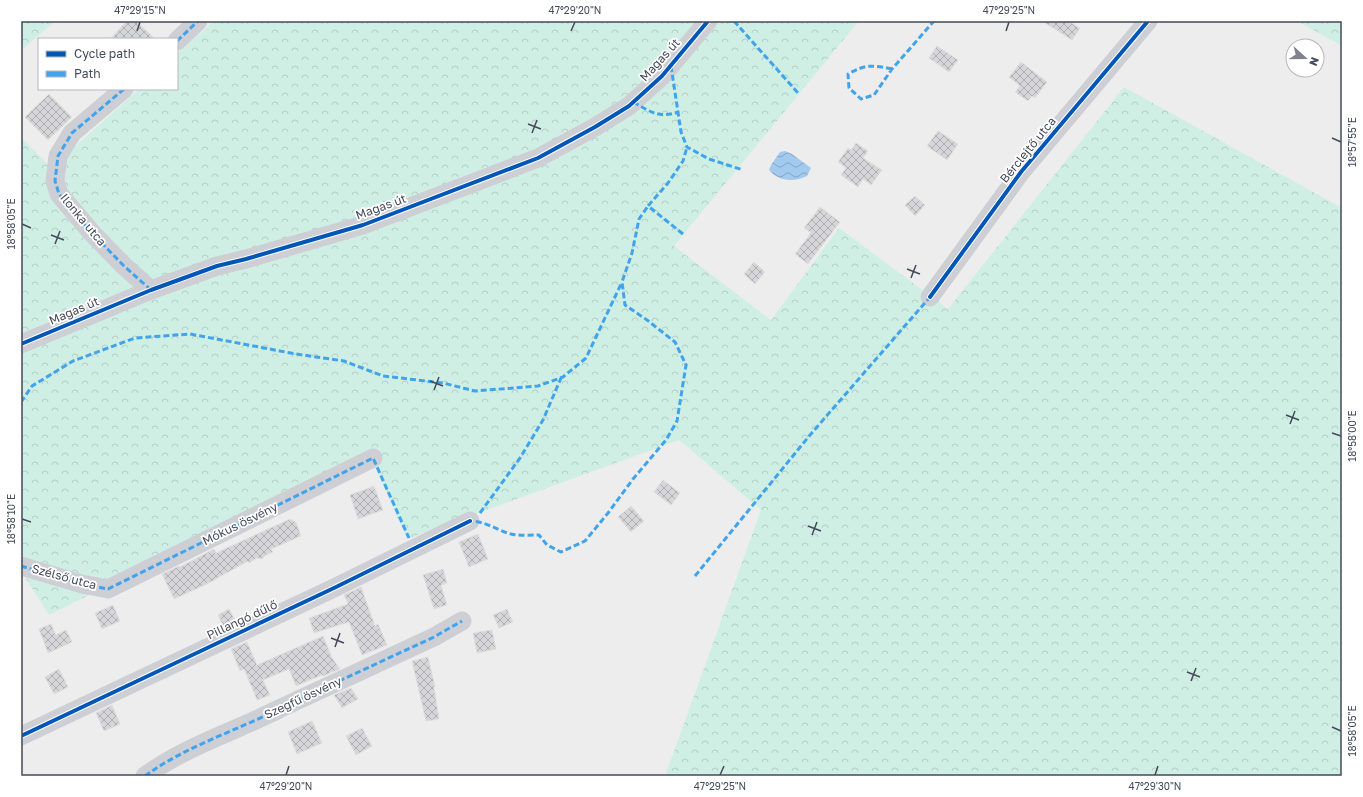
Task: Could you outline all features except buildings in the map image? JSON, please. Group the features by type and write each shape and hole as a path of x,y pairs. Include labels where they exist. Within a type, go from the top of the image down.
{"street":[{"path":"178,40 198,21"},
{"name":"Magas út","path":"21,344 151,290 217,266 246,259 363,224 538,158 629,106 662,76 708,21"},
{"name":"Bérclejtő utca","path":"930,296 1021,172 1148,21"},
{"name":"Ilonka utca","path":"123,90 72,133 58,156 55,181 59,194 92,233 123,265 151,290"},
{"name":"Mókus ösvény","path":"108,589 373,458"},
{"name":"Pillangó dűlő","path":"21,736 341,585 470,521"},
{"name":"Szélső utca","path":"21,566 82,584 108,589"},
{"name":"Szegfű ösvény","path":"145,776 159,765 177,756 434,637 462,621"}],"green space":[{"path":"21,21 55,21 21,51"},
{"path":"214,21 859,21 674,246 771,320 839,228 948,309 1124,87 1342,208 1342,776 665,776 761,510 679,440 407,539 370,456 49,615 21,571 21,137 51,168 138,90 178,90 178,53"},
{"path":"1297,21 1342,21 1342,46"}],"water":[{"path":"785,151 792,154 811,168 807,176 787,180 777,177 769,170 780,152"}],"marked path":[{"path":"178,40 198,21"},
{"path":"734,21 798,93"},
{"path":"892,69 869,66 860,68 848,74 849,88 861,99 874,95 892,69 934,21"},
{"path":"671,66 681,132 687,147 709,159 743,170"},
{"path":"123,90 72,133 58,156 55,181 59,194 92,233 123,265 151,290"},
{"path":"633,102 654,113 665,115 678,112"},
{"path":"683,234 648,206 668,183 683,161 687,147"},
{"path":"467,523 483,523 514,535 539,535 547,545 561,552 585,541 633,479 666,440 677,421 686,365 675,342 625,305 622,282 632,253 639,219 648,206"},
{"path":"21,402 32,386 73,361 135,338 190,334 296,354 344,361 383,376 443,383 475,391 538,386 563,377 586,358 622,282"},
{"path":"695,576 810,435 930,297"},
{"path":"480,513 520,458 543,420 561,378"},
{"path":"21,566 82,584 108,589 373,458 409,538"},
{"path":"145,776 161,765 194,747 434,637 462,621"}],"cycle path":[{"path":"21,344 151,290 217,266 363,225 538,158 595,127 629,106 662,76 708,21"},
{"path":"930,297 1021,172 1148,21"},
{"path":"21,736 334,588 470,521"}]}
